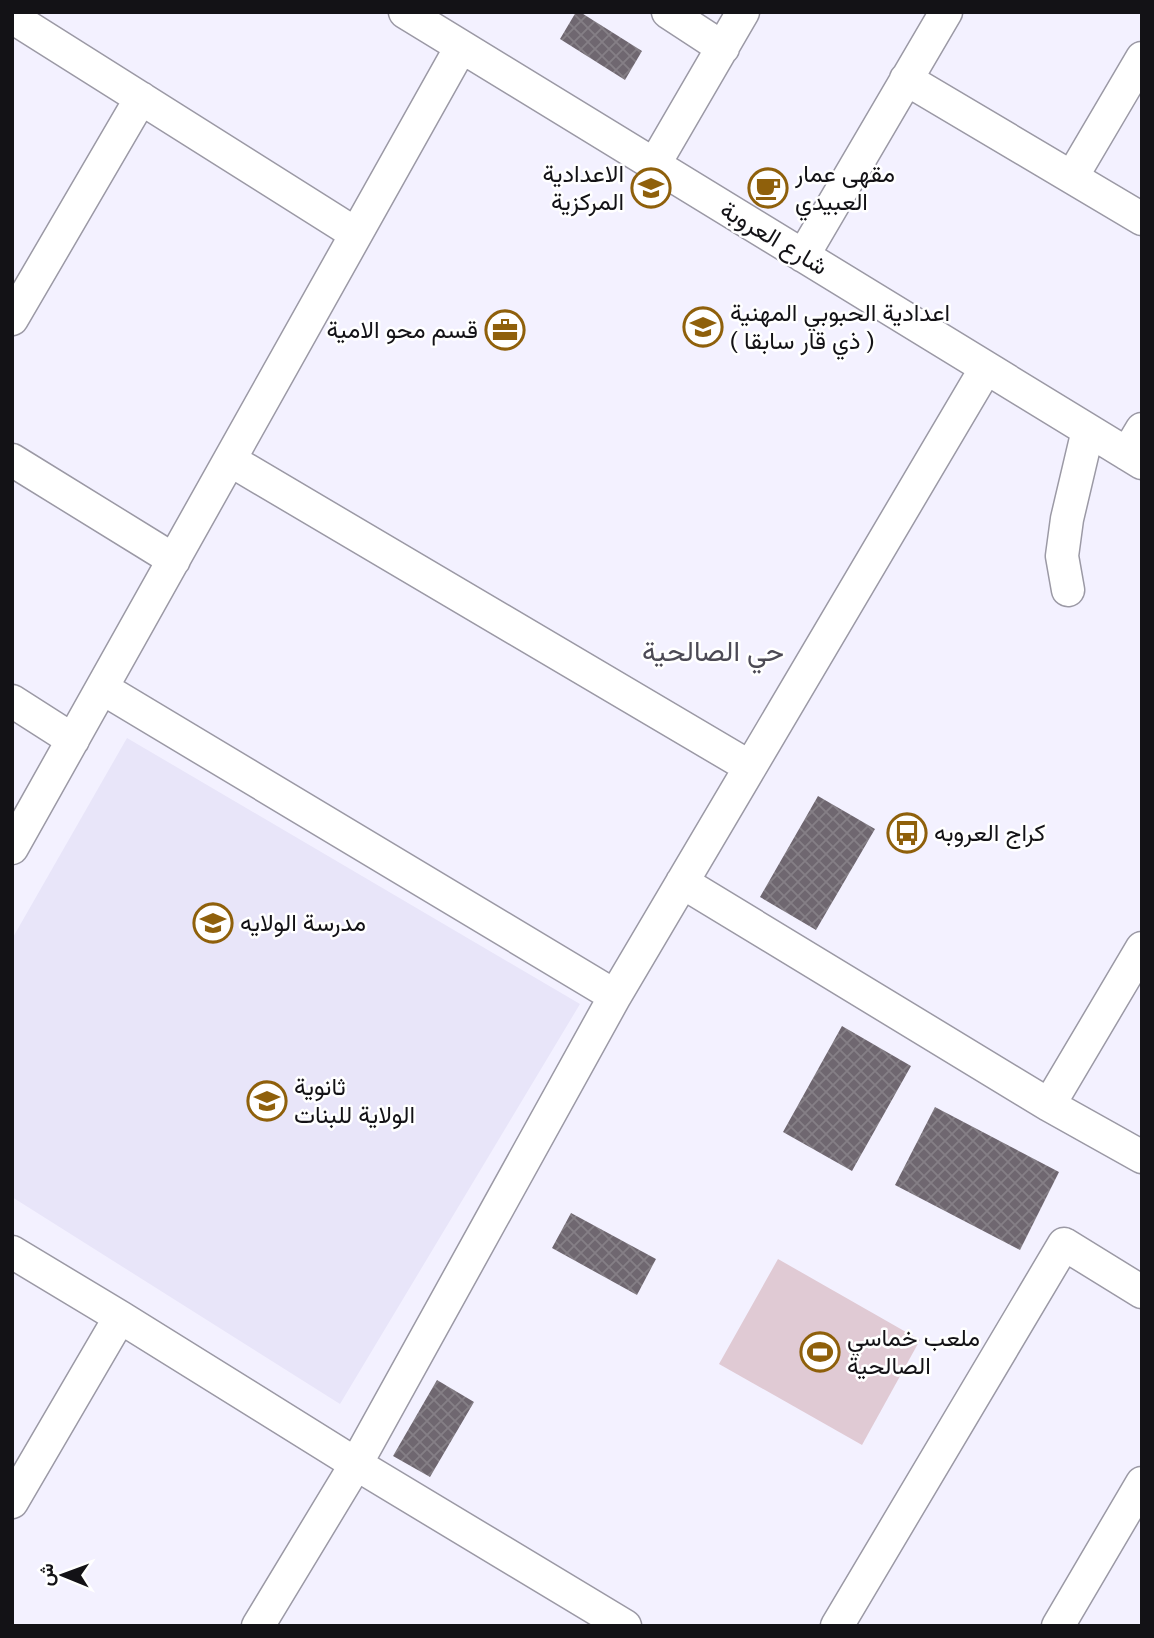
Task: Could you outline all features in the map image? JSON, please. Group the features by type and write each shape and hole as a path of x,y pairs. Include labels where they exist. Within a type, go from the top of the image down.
{"street":[{"name":"شارع العروبة","path":"405,12 1088,430 1137,449"},
{"path":"668,12 723,48"},
{"path":"654,165 743,12"},
{"path":"803,256 946,12"},
{"path":"12,17 356,234"},
{"path":"12,848 461,47"},
{"path":"1072,177 1142,58"},
{"path":"906,79 1142,219"},
{"path":"12,319 141,98"},
{"path":"258,1626 356,1464 614,996 986,368"},
{"path":"1068,590 1062,556 1067,519 1088,430"},
{"path":"12,460 174,560"},
{"path":"230,460 750,767"},
{"path":"102,688 614,996"},
{"path":"12,701 73,740"},
{"path":"682,882 1049,1105 1142,1157"},
{"path":"1049,1105 1142,948"},
{"path":"837,1626 1064,1244 1142,1292"},
{"path":"12,1252 625,1626"},
{"path":"12,1502 120,1317"},
{"path":"1058,1626 1142,1483"}],"shaded area":[{"name":"ثانوية الولاية للبنات","path":"127,738 580,1004 340,1404 12,1197 12,939"},
{"name":"ملعب خماسي الصالحية","path":"778,1259 920,1340 862,1445 719,1364"}],"building":[{"path":"576,12 642,51 625,80 560,39"},
{"path":"818,796 875,829 816,930 760,897"},
{"path":"842,1026 911,1066 852,1171 783,1132"},
{"path":"935,1107 1059,1172 1020,1250 895,1185"},
{"path":"571,1213 656,1259 637,1295 552,1248"},
{"path":"437,1380 474,1402 430,1477 393,1456"}],"place":[{"name":"الاعدادية المركزية","path":"651,188"},
{"name":"مقهى عمار العبيدي","path":"768,188"},
{"name":"اعدادية الحبوبي المهنية ( ذي قار سابقا )","path":"703,327"},
{"name":"قسم محو الامية","path":"505,330"},
{"name":"كراج العروبه","path":"907,833"},
{"name":"مدرسة الولايه","path":"213,923"},
{"name":"ثانوية الولاية للبنات","path":"267,1101"},
{"name":"ملعب خماسي الصالحية","path":"820,1352"}],"district":[{"name":"حي الصالحية","path":"713,651"}]}
